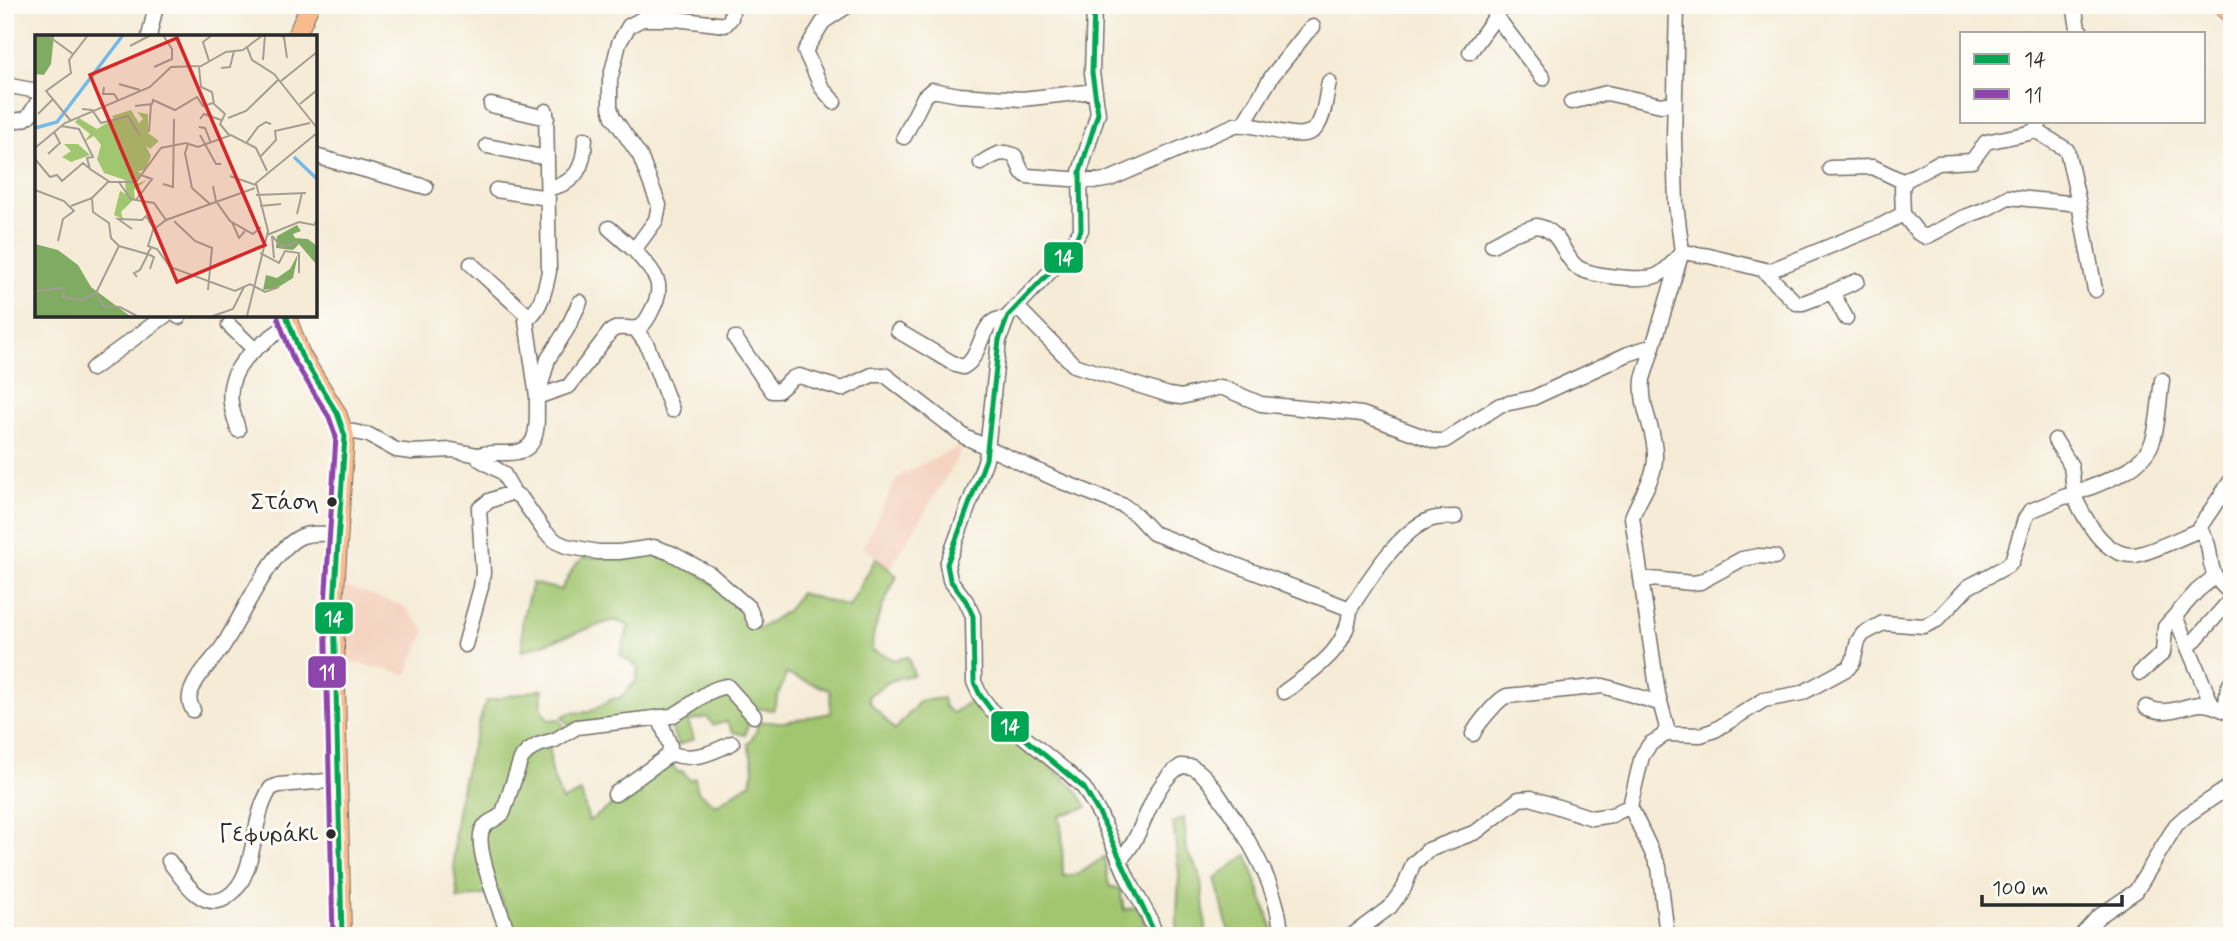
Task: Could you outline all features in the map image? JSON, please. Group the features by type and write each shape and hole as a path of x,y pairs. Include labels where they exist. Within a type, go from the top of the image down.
{"main road":[{"path":"297,35 310,5"},
{"path":"288,319 301,355 337,413 344,429 346,449 337,534 334,605 342,936"}],"street":[{"path":"634,250 656,220 659,209 640,156 613,117 610,107 610,80 619,43 629,26 642,19 676,19 725,25 731,18 733,5"},
{"path":"834,102 822,88 805,51 823,22 849,5"},
{"path":"1094,5 1092,62 1098,118 1083,158 1079,179 1082,221 1076,240 1052,271 1006,319 999,340 989,448 976,492 947,564 950,580 973,616 972,655 975,685 997,716 1080,783 1095,806 1156,936"},
{"path":"1665,734 1667,725 1659,702 1632,517 1653,474 1656,453 1641,397 1643,379 1682,252 1676,204 1674,103 1677,5"},
{"path":"2074,5 2081,32"},
{"path":"149,35 155,10"},
{"path":"1470,52 1500,10 1543,78"},
{"path":"1244,123 1272,76 1313,27"},
{"path":"981,163 995,154 1007,153 1015,156 1027,176 1099,181 1127,173 1235,125 1244,123 1296,135 1307,134 1319,124 1329,82"},
{"path":"5,85 35,91"},
{"path":"904,137 924,97 932,90 978,97 1022,99 1095,91"},
{"path":"1571,102 1607,93 1661,105 1674,103"},
{"path":"491,105 546,114 550,253 547,280 537,308 527,319"},
{"path":"5,120 29,118 35,107"},
{"path":"2079,204 2008,197 1926,237 1918,233 1903,214 1902,188 1904,182 1938,163 1974,160 1986,142 2006,139 2038,125 2067,150 2079,204 2095,290"},
{"path":"496,190 548,193 564,184 573,177 585,154 585,139"},
{"path":"488,146 547,158"},
{"path":"317,157 426,187"},
{"path":"1830,168 1876,167 1904,182"},
{"path":"1682,252 1769,271 1903,214"},
{"path":"1492,245 1526,228 1541,227 1560,241 1572,261 1582,270 1639,278 1658,275 1682,252"},
{"path":"537,397 569,386 612,330 620,327 635,328 646,321 657,300 659,290 656,275 634,250 609,228"},
{"path":"344,429 369,435 396,450 412,452 452,450 478,455 517,453 528,448 535,437 537,397 527,319 519,306 471,264"},
{"path":"1764,271 1796,303 1803,303 1857,281"},
{"path":"1832,292 1846,318"},
{"path":"537,397 548,359 580,302"},
{"path":"1016,306 1074,365 1087,370 1168,395 1181,397 1221,387 1261,404 1362,414 1435,441 1444,441 1500,405 1533,398 1628,354 1653,346"},
{"path":"92,369 172,317"},
{"path":"898,331 963,367 972,360 990,322 998,318 1006,319"},
{"path":"238,430 231,395 238,369 254,349 288,319"},
{"path":"229,326 254,349"},
{"path":"635,328 647,345 672,410"},
{"path":"735,338 772,391 781,390 793,378 799,376 842,389 872,375 889,377 950,427 1060,481 1124,506 1135,514 1146,528 1164,538 1350,608"},
{"path":"1667,936 1659,867 1630,806 1642,755 1650,744 1665,734 1701,735 1715,730 1764,700 1802,693 1848,668 1853,662 1858,641 1863,634 1883,623 1924,626 1937,620 1968,587 2012,561 2030,511 2066,496 2074,496 2137,464 2154,438 2162,380"},
{"path":"2055,440 2071,466 2074,496 2087,522 2095,533 2122,554 2137,555 2197,531 2232,479"},
{"path":"478,455 479,459 503,473 511,491 521,498 545,532 557,542 566,547 598,552 654,547 671,553 710,575 749,608 755,622"},
{"path":"465,645 483,573 479,509 484,503 511,491"},
{"path":"1284,692 1321,664 1343,639 1349,625 1350,608 1388,554 1410,533 1430,520 1455,517"},
{"path":"2188,648 2232,596 2214,577 2205,537 2201,531 2197,531"},
{"path":"192,710 189,698 192,688 225,644 272,564 299,537 307,534 337,534"},
{"path":"1641,578 1700,582 1742,559 1755,556 1774,557"},
{"path":"2140,673 2162,655 2164,629 2197,591 2214,577"},
{"path":"2175,616 2188,648 2223,710"},
{"path":"2223,710 2232,681"},
{"path":"509,936 484,863 481,835 485,825 503,813 521,760 527,752 577,727 671,716 685,710 714,688 727,686 754,716"},
{"path":"1474,734 1475,729 1498,701 1507,696 1604,686 1659,702"},
{"path":"2146,707 2154,711 2172,712 2199,704 2223,710"},
{"path":"615,793 664,760 670,752 659,717"},
{"path":"670,752 691,758 732,743"},
{"path":"1119,860 1132,846 1150,804 1169,777 1181,766 1192,767 1209,781 1251,843 1274,901 1280,936"},
{"path":"169,861 203,899 218,900 226,897 241,881 248,866 256,820 271,788 339,780"},
{"path":"2081,936 2098,916 2136,891 2169,835 2186,816 2232,785"},
{"path":"1351,936 1390,907 1404,888 1413,864 1428,850 1476,832 1519,799 1531,798 1592,818 1612,815 1630,806"}],"shaded area":[{"path":"957,447 962,448 948,474 890,569 863,547 896,480"},
{"path":"340,585 403,606 426,631 407,674 341,660"}],"green space":[{"path":"651,554 689,565 751,615 751,626 759,629 788,610 800,593 849,607 876,558 897,576 877,621 872,650 895,660 908,657 914,675 894,680 879,688 868,697 871,704 895,730 920,701 943,698 945,707 953,713 976,697 1077,791 1087,807 1059,816 1063,876 1079,874 1104,857 1109,886 1120,889 1124,910 1137,906 1151,936 512,936 499,892 458,899 454,861 456,820 468,759 486,701 543,689 541,707 548,720 559,719 565,728 549,738 551,771 562,801 581,792 589,821 672,764 677,772 682,771 690,780 695,778 698,792 716,805 751,782 754,769 748,744 756,732 758,722 784,722 831,713 830,690 786,674 773,710 753,708 745,735 733,732 727,722 713,725 707,717 688,721 694,739 678,745 665,713 569,725 562,717 569,713 589,712 614,698 619,699 636,681 638,667 620,655 629,626 614,620 522,651 522,621 532,583 561,590 575,565 584,558"},
{"path":"1184,818 1187,852 1200,873 1207,936 1176,936 1179,874 1173,823"},
{"path":"1247,855 1275,936 1230,936 1215,878"}],"transit line":[{"name":"14","path":"1094,5 1092,73 1098,113 1080,172 1081,230 1064,257 1008,316 999,340 986,459 947,564 950,580 966,601 973,616 974,682 980,695 992,711 1084,788 1100,815 1156,936"},
{"name":"14","path":"287,317 301,355 337,413 345,436 334,605 342,936"},
{"name":"11","path":"278,318 293,359 329,417 336,437 325,605 333,936"}],"place":[{"name":"Στάση","path":"332,502"},
{"name":"Γεφυράκι","path":"331,834"}]}
